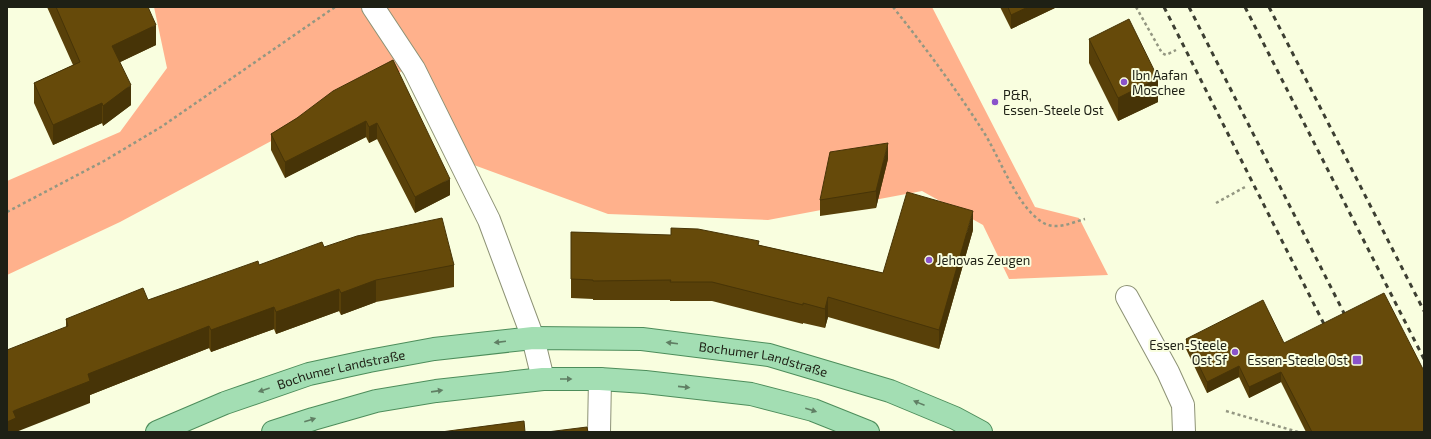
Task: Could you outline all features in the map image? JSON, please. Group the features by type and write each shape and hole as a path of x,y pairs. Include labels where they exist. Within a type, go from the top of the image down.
{"main road":[{"name":"Bochumer Landstraße","path":"157,432 226,403 309,374 369,360 434,349 533,338 642,339 769,355 890,391 955,418 981,432"},
{"path":"273,432 376,401 436,391 543,379 600,379 645,382 751,394 813,410 868,432"}],"street":[{"path":"373,7 414,69 489,220 533,338 543,379"},
{"path":"1127,297 1168,372 1183,405 1184,432"},
{"path":"599,432 600,379"}],"path":[{"path":"7,212 104,161 154,130 335,7"},
{"path":"894,7 936,63 982,129 1020,198 1030,211 1042,222 1056,227 1085,219"},
{"path":"1136,7 1162,53 1166,55 1176,50"},
{"path":"1216,203 1245,187"},
{"path":"1226,411 1298,432"}],"shaded area":[{"path":"154,7 932,7 1035,207 1079,218 1108,275 1009,279 983,225 922,191 768,220 608,214 463,161 417,63 120,222 7,275 7,181 120,132 167,68"}],"building":[{"path":"56,7 148,7 156,25 112,46 131,85 103,106 102,103 53,125 34,83 80,62"},
{"path":"1008,7 1028,7 1011,15"},
{"path":"1129,19 1158,78 1118,98 1089,39"},
{"path":"393,60 450,179 415,197 377,123 369,127 366,121 285,162 271,134 297,118 333,91"},
{"path":"888,143 876,191 820,200 830,152"},
{"path":"907,192 973,211 939,330 828,297 825,309 803,303 803,305 712,282 670,282 671,280 593,281 571,279 571,232 671,235 671,228 698,229 759,241 758,245 883,273"},
{"path":"442,218 454,265 376,280 341,293 339,289 276,312 274,307 211,330 209,326 88,374 90,381 13,411 16,418 7,422 7,350 68,326 66,319 143,288 148,300 258,261 259,265 322,242 324,247 357,236"},
{"path":"1384,293 1424,371 1424,432 1312,432 1281,372 1249,387 1239,366 1207,382 1186,339 1263,300 1284,343"},
{"path":"524,421 525,432 441,432"},
{"path":"587,427 588,432 547,432"}],"railway":[{"path":"1164,7 1329,334"},
{"path":"1189,7 1349,323"},
{"path":"1245,7 1424,359"},
{"path":"1269,7 1424,311"}],"place":[{"name":"Ibn Aafan Moschee","path":"1124,82"},
{"name":"P&R, Essen-Steele Ost","path":"995,102"},
{"name":"Jehovas Zeugen","path":"929,260"},
{"name":"Essen-Steele Ost Sf","path":"1235,352"},
{"name":"Essen-Steele Ost","path":"1357,360"}]}
